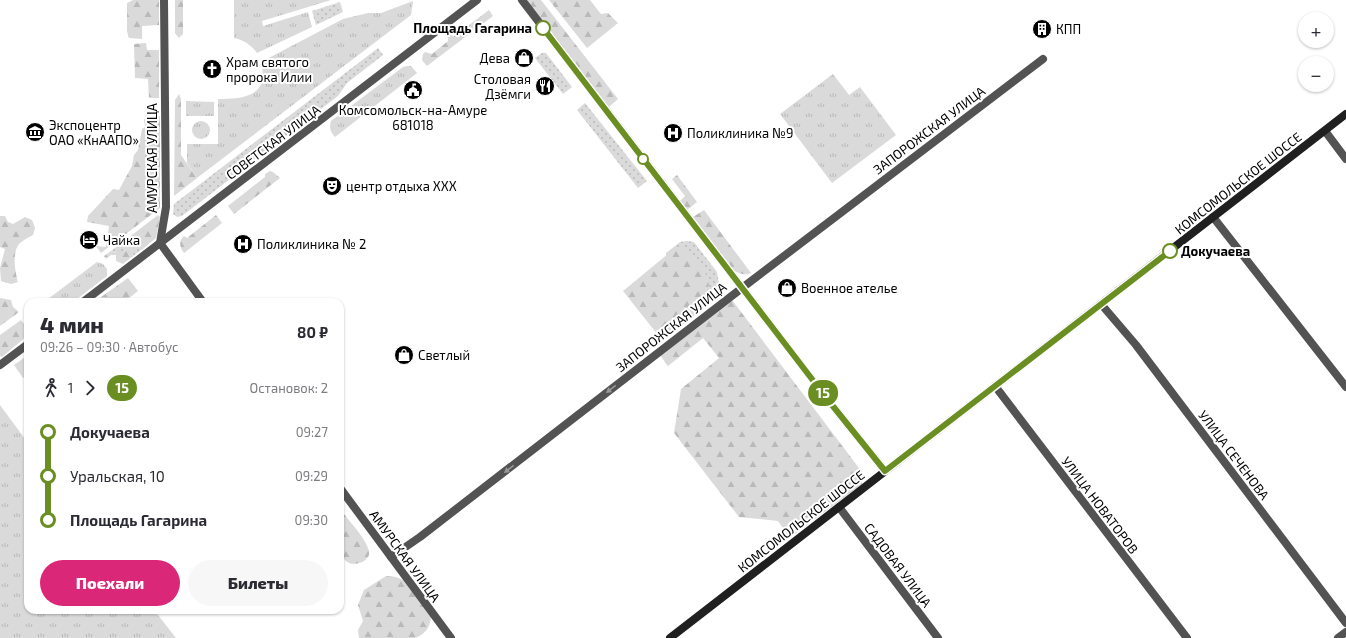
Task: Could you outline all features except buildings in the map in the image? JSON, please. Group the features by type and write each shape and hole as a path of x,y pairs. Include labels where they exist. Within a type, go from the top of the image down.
{"main road":[{"name":"КОМСОМОЛЬСКОЕ ШОССЕ","path":"670,638 679,635 885,471 1346,114"}],"street":[{"name":"АМУРСКАЯ УЛИЦА","path":"160,243 166,207 164,0"},
{"name":"СОВЕТСКАЯ УЛИЦА","path":"88,298 477,0"},
{"path":"522,0 828,400 885,471"},
{"name":"ЗАПОРОЖСКАЯ УЛИЦА","path":"391,557 420,537 742,288 1043,59"},
{"path":"1325,131 1346,159"},
{"path":"1213,217 1346,386"},
{"path":"160,243 200,298"},
{"name":"УЛИЦА СЕЧЕНОВА","path":"1101,304 1136,345 1346,623"},
{"path":"0,365 24,347"},
{"name":"УЛИЦА НОВАТОРОВ","path":"995,386 1187,638"},
{"name":"АМУРСКАЯ УЛИЦА","path":"344,493 451,638"},
{"name":"САДОВАЯ УЛИЦА","path":"839,507 938,638"},
{"path":"1338,638 1346,632"}],"green space":[{"path":"133,0 159,0 159,25 142,26 142,39 129,38 127,31 127,3"},
{"path":"175,0 183,0 183,34 179,38 175,33"},
{"path":"234,0 331,0 262,21 263,26 308,12 312,27 257,53 247,43 234,38"},
{"path":"541,0 618,99 609,107 527,1"},
{"path":"549,0 590,0 601,14 608,13 618,23 587,48"},
{"path":"413,1 411,15 197,178 187,163 187,144 218,144 218,99 244,97 256,91 260,87 263,79 261,62 343,19 368,13 381,13"},
{"path":"340,2 343,12 316,25 312,11"},
{"path":"489,10 493,16 427,66 422,60 425,52 432,54 448,41 448,34 450,33 453,37"},
{"path":"146,43 147,50 159,50 159,98 149,98 148,79 135,78 134,44"},
{"path":"378,48 383,55 347,83 338,96 182,216 177,217 173,214 174,204"},
{"path":"542,53 546,53 572,87 563,94 535,58"},
{"path":"411,66 417,73 335,137 330,129 331,121 403,67"},
{"path":"833,74 849,95 860,87 896,135 832,183 780,114"},
{"path":"179,94 181,99 181,155 197,178 174,196 175,100"},
{"path":"186,101 214,102 214,116 186,116"},
{"path":"585,103 647,181 638,188 577,110"},
{"path":"147,112 160,116 160,208 101,253 96,246 106,247 109,226 87,222 88,216 113,189 119,190 132,166 134,155 138,150 142,129 145,127 144,120"},
{"path":"197,121 205,121 210,126 208,137 205,139 197,139 192,134 192,126"},
{"path":"270,171 280,178 234,214 228,206 265,177 265,174"},
{"path":"677,175 697,202 687,210 680,201 685,196 672,179"},
{"path":"704,210 751,273 745,274 733,271 693,217"},
{"path":"158,215 160,217 156,238 144,248 140,246 137,238 129,241 128,238"},
{"path":"216,215 222,223 184,253 180,244 182,238 184,236 187,238"},
{"path":"0,216 5,216 8,222 13,224 25,217 32,220 35,228 33,235 22,241 15,252 18,282 11,284 1,281 0,268 5,249 0,247"},
{"path":"128,238 129,241 137,238 139,239 139,244 144,248 133,256 131,250 126,248 124,251 116,253 111,251"},
{"path":"680,242 694,242 717,272 719,284 715,299 703,309 709,284 666,256 666,253"},
{"path":"126,247 131,249 133,256 123,264 116,261 116,255 111,255 106,259 104,256 111,251 116,253 119,251 124,251"},
{"path":"685,247 703,266 709,284 707,297 703,309 662,340 623,291 674,249"},
{"path":"97,262 103,264 107,269 107,276 78,298 49,298"},
{"path":"128,278 138,291 129,298 100,298"},
{"path":"0,298 11,300 13,307 19,312 0,326"},
{"path":"732,300 862,472 862,484 790,538 778,521 739,517 674,433 681,389 719,358 703,338 668,366 660,355"},
{"path":"21,320 24,324 24,338 2,357 0,356 0,335"},
{"path":"24,358 24,377 23,378 14,365"},
{"path":"0,405 24,438 24,614 157,614 176,638 0,638"},
{"path":"344,514 361,535 369,551 368,558 362,562 352,564 345,560"},
{"path":"386,576 396,577 403,580 431,617 428,627 419,636 415,638 359,638 358,630 363,621 358,605 364,590"}],"bus line":[{"name":"15","path":"543,28 828,400 885,471 1170,251"}],"place":[{"name":"Площадь Гагарина","path":"543,28"},
{"name":"КПП","path":"1042,29"},
{"name":"Дева","path":"524,58"},
{"name":"Храм святого пророка Илии","path":"212,69"},
{"name":"Столовая Дзёмги","path":"545,86"},
{"name":"Комсомольск-на-Амуре 681018","path":"413,90"},
{"name":"Экспоцентр ОАО «КнААПО»","path":"35,132"},
{"name":"Поликлиника №9","path":"673,133"},
{"name":"центр отдыха ХХХ","path":"332,186"},
{"name":"Чайка","path":"89,240"},
{"name":"Поликлиника № 2","path":"243,244"},
{"name":"Докучаева","path":"1170,251"},
{"name":"Военное ателье","path":"787,288"},
{"name":"Светлый","path":"404,355"}]}
